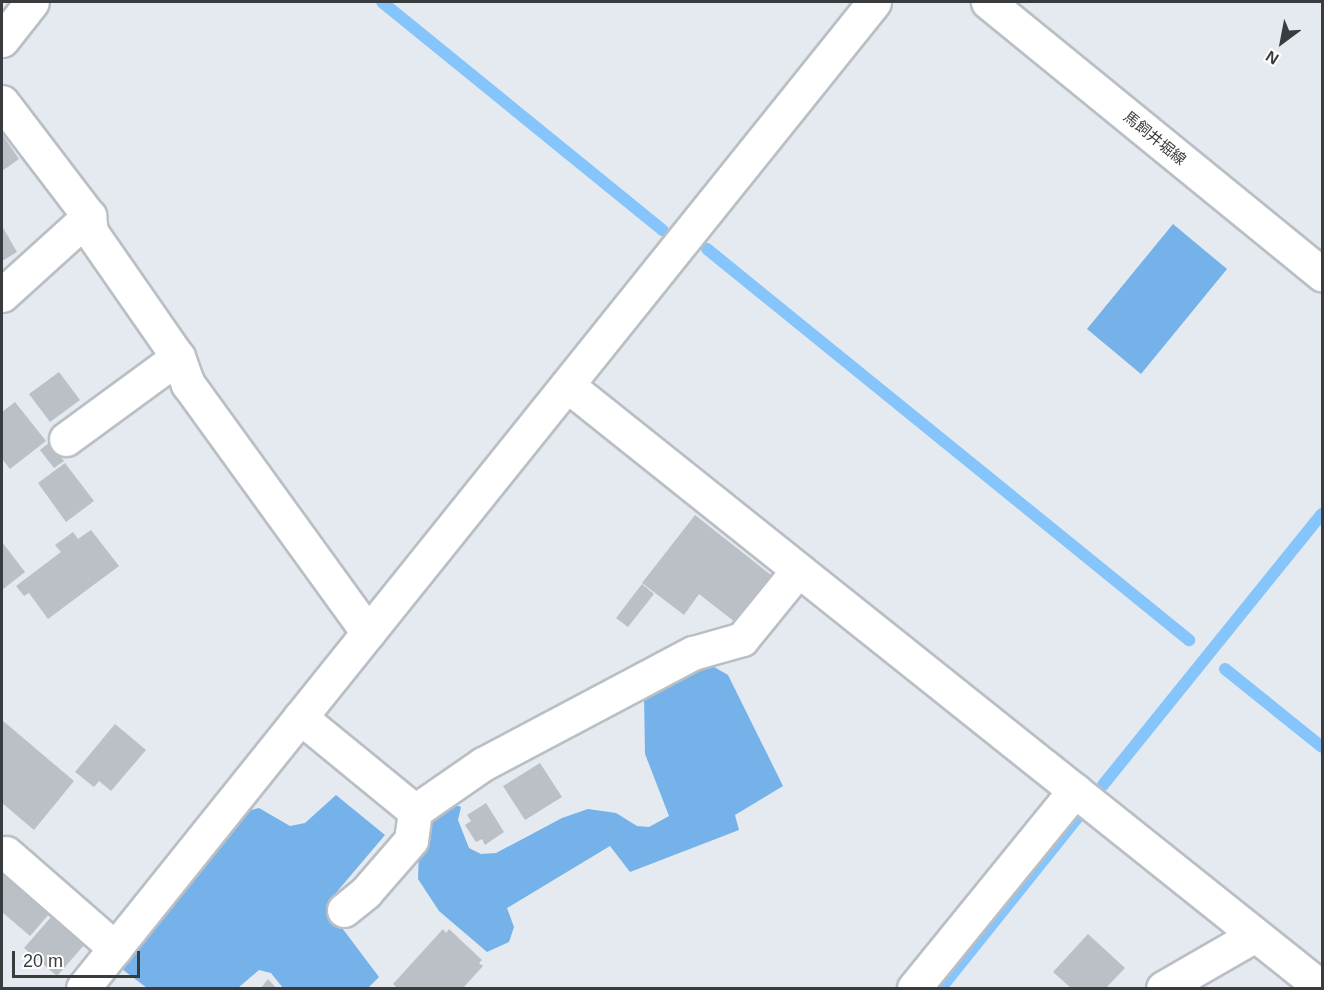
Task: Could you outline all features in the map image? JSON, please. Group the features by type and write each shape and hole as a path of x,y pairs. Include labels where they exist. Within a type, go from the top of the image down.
{"street":[{"path":"2,40 32,2"},
{"path":"82,988 874,2"},
{"name":"馬飼井堀線","path":"988,2 1323,274"},
{"path":"2,102 88,216 90,232 178,357 189,384 368,633"},
{"path":"2,295 88,216"},
{"path":"66,439 178,357"},
{"path":"567,385 1323,988"},
{"path":"344,910 366,892 411,840 416,811 483,764 693,653 742,639 798,570"},
{"path":"300,717 416,811"},
{"path":"914,988 1075,790"},
{"path":"6,853 115,948"},
{"path":"1163,988 1255,934"}],"shaded area":[{"path":"1173,224 1227,269 1141,374 1087,329"},
{"path":"709,664 728,675 783,786 735,815 739,830 630,872 610,846 507,908 514,927 509,942 487,952 439,911 418,879 419,850 431,821 450,803 461,807 458,820 469,848 481,854 496,853 562,818 588,809 616,813 637,826 649,827 669,816 645,754 644,695 698,666"},
{"path":"336,795 385,835 335,894 330,912 379,977 368,988 283,988 271,973 259,970 238,988 147,988 118,966 244,812 259,808 290,826 305,823"}],"building":[{"path":"2,134 19,159 2,171"},
{"path":"2,226 17,252 2,261"},
{"path":"59,372 80,400 50,422 29,394"},
{"path":"15,402 46,441 10,469 2,459 2,412"},
{"path":"50,442 64,461 54,468 40,450"},
{"path":"65,463 94,501 66,522 38,483"},
{"path":"695,515 771,575 735,622 699,594 684,615 642,583"},
{"path":"91,530 119,566 48,619 29,593 24,596 16,586 61,552 55,545 73,532 78,539"},
{"path":"2,542 25,572 2,590"},
{"path":"642,584 654,594 628,627 616,618"},
{"path":"2,720 74,781 34,830 2,803"},
{"path":"115,724 146,750 111,791 99,781 94,787 75,772"},
{"path":"540,763 562,797 525,820 503,786"},
{"path":"486,803 504,832 485,845 482,839 476,842 465,825 471,821 467,815"},
{"path":"2,869 51,912 30,936 2,912"},
{"path":"52,916 85,944 57,976 24,948"},
{"path":"443,929 446,933 449,929 482,960 479,963 483,966 463,988 397,988 393,984"},
{"path":"1088,934 1125,968 1106,988 1071,988 1053,972"},
{"path":"268,979 276,988 261,988"}],"waterway":[{"path":"382,2 663,230"},
{"path":"707,249 1189,640"},
{"path":"1103,785 1322,514"},
{"path":"1225,669 1322,747"},
{"path":"941,988 1077,818"}]}
